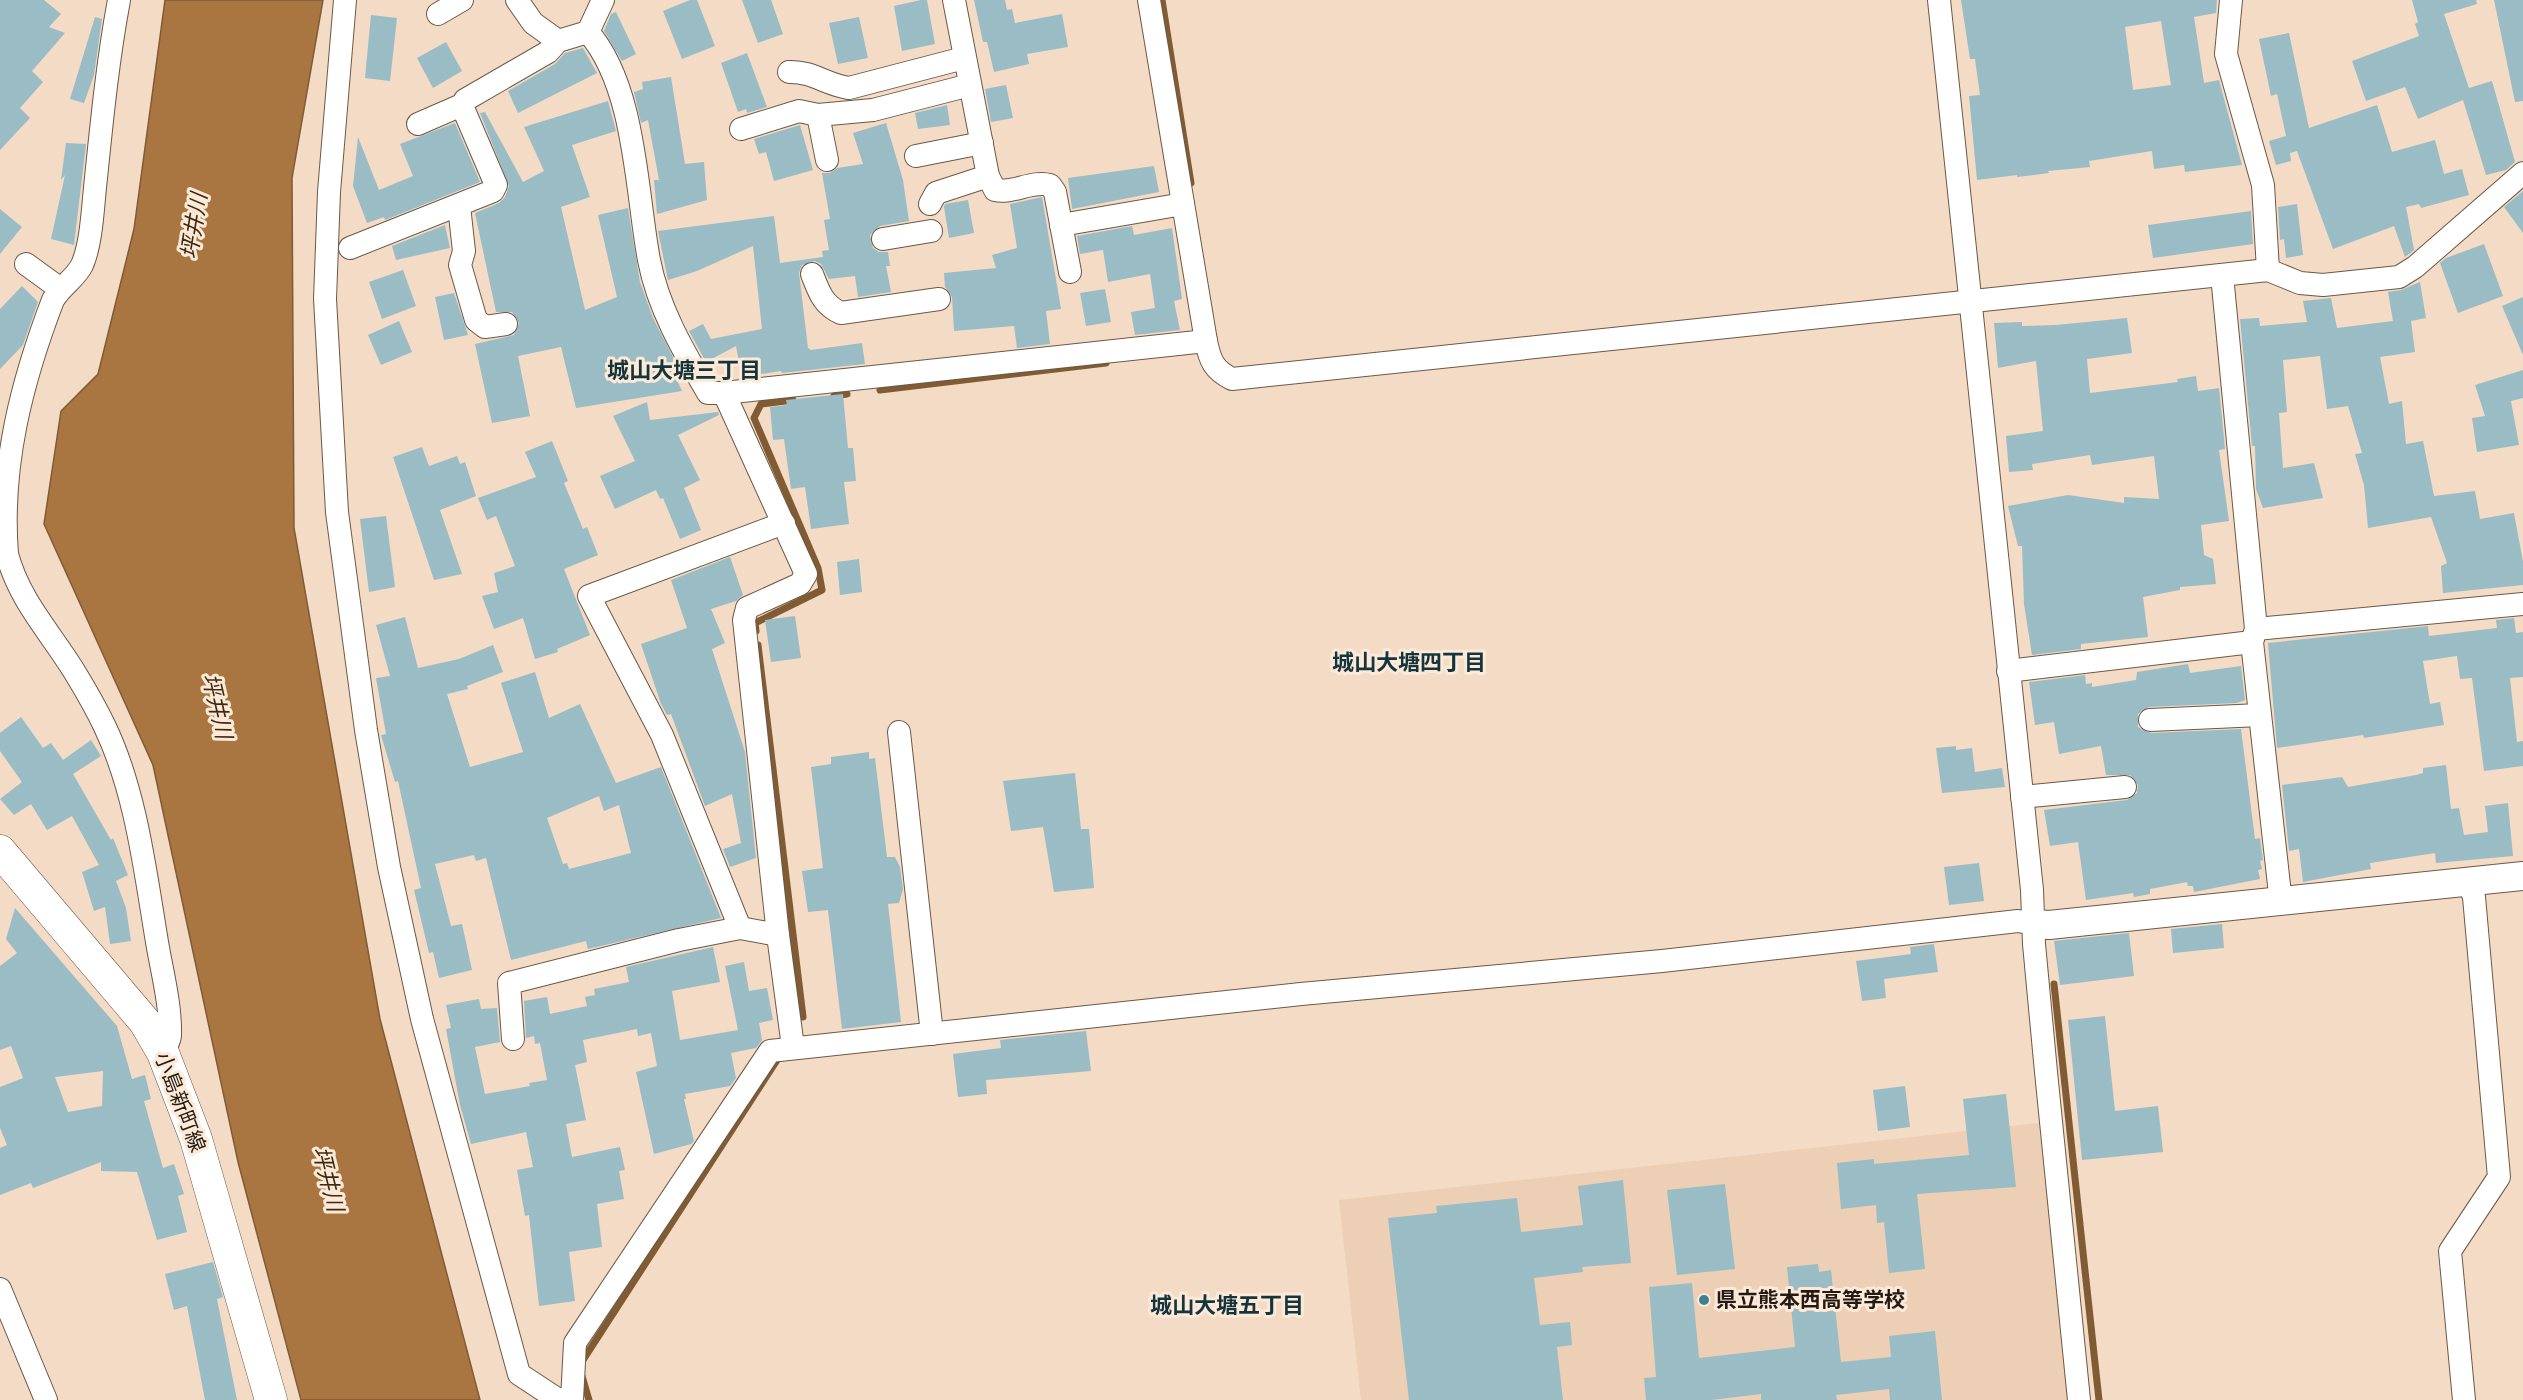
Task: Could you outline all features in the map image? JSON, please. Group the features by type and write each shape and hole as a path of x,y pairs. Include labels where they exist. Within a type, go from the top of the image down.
{"main road":[{"name":"小島新町線","path":"0,851 145,1022 163,1053 200,1150 271,1400"}],"street":[{"path":"119,0 110,49 92,212 82,263 75,276 59,288 17,390 5,440 2,490 7,554 16,582 34,614 75,672 119,760 144,861 160,960 170,1039 163,1053"},
{"path":"345,0 329,192 325,299 337,512 366,730 389,867 422,1019 519,1374 557,1399 572,1399 575,1343 770,1051 1301,994 1662,961 2018,921 2049,925 2282,903 2523,876"},
{"path":"438,14 462,0"},
{"path":"517,0 533,23 558,41"},
{"path":"588,33 603,0"},
{"path":"954,0 988,176 995,190 1002,192 1044,183 1050,185 1055,192 1070,272"},
{"path":"1149,0 1206,341 1211,363 1218,372 1232,380 2268,270 2300,283 2323,285 2399,277 2415,267 2523,172"},
{"path":"1939,0 2035,924 2034,944 2079,1400"},
{"path":"2231,0 2226,54 2263,185 2268,270"},
{"path":"418,124 464,104 465,100 548,52 558,41 588,33"},
{"path":"588,33 622,94 649,262 674,334 708,393 1206,341"},
{"path":"789,72 803,72 837,86 849,88 964,58"},
{"path":"741,129 799,111 818,115 873,110 970,85"},
{"path":"350,248 493,191 496,185 464,104"},
{"path":"818,115 827,160"},
{"path":"916,156 982,142"},
{"path":"930,204 936,193 988,176"},
{"path":"1061,225 1183,204"},
{"path":"459,206 464,243 460,265 476,320 484,327 506,324"},
{"path":"883,239 931,231"},
{"path":"26,264 59,288"},
{"path":"812,274 828,307 841,313 939,299"},
{"path":"2222,275 2260,715 2282,903"},
{"path":"724,393 806,574 800,584 747,608 744,620 778,935 793,1047"},
{"path":"740,928 662,735 589,596 784,523"},
{"path":"2008,671 2254,636 2523,604"},
{"path":"2150,720 2260,715"},
{"path":"899,732 933,1034"},
{"path":"2022,797 2125,787"},
{"path":"2464,1400 2450,1251 2499,1177 2474,897 2468,882"},
{"path":"513,1039 509,983 679,940 740,928 778,935"},
{"path":"0,1289 46,1400"}],"shaded area":[{"name":"県立熊本西高等学校","path":"2039,1123 2069,1400 1361,1400 1339,1200"}],"water":[{"name":"坪井川","path":"165,0 323,0 292,178 294,528 380,1019 480,1400 301,1400 238,1162 153,765 44,524 61,411 98,374 134,229"}],"building":[{"path":"0,0 44,0 61,14 49,27 65,33 32,71 43,82 20,108 30,118 0,150"},
{"path":"690,0 697,0 715,46 682,59 663,11"},
{"path":"742,0 771,0 783,34 758,43"},
{"path":"927,0 935,44 902,51 894,6"},
{"path":"974,0 1005,0 1007,10 1012,9 1015,23 1062,14 1068,47 1027,54 1029,64 994,72 987,42 983,42"},
{"path":"1961,0 2217,0 2216,13 2194,17 2204,83 2219,80 2242,165 2185,172 2184,165 2154,169 2152,151 2089,161 2090,167 1977,180 1969,96 1980,95 1975,59 1970,59","holes":["2161,21 2171,85 2133,90 2125,27"]},
{"path":"2412,0 2476,0 2477,4 2444,14 2469,88 2492,81 2515,162 2506,170 2486,175 2463,100 2418,119 2405,87 2366,101 2352,61 2419,36"},
{"path":"2494,0 2523,0 2523,101 2515,102"},
{"path":"616,12 636,54 622,61 604,31 611,14"},
{"path":"371,15 397,18 390,81 365,78"},
{"path":"95,17 102,19 94,75 84,103 70,99"},
{"path":"859,17 868,58 838,64 829,23"},
{"path":"2289,33 2309,128 2377,105 2392,152 2435,140 2444,174 2462,169 2469,195 2421,208 2419,204 2406,207 2414,250 2405,257 2394,226 2333,249 2297,151 2290,153 2291,161 2276,165 2269,141 2286,136 2277,94 2271,96 2259,39"},
{"path":"446,42 462,71 433,88 417,58"},
{"path":"583,48 597,73 518,113 508,91 555,64 565,53"},
{"path":"747,53 767,107 747,113 746,109 738,112 721,63"},
{"path":"671,77 685,164 704,162 707,200 657,214 654,180 659,180 648,120 641,123 634,92 643,89 642,82"},
{"path":"1006,85 1013,118 991,122 985,89"},
{"path":"608,101 616,131 572,145 590,197 561,207 585,310 617,297 598,215 628,208 640,282 653,318 682,375 676,378 682,391 576,408 561,347 518,356 530,416 492,423 475,344 514,335 519,323 512,312 496,312 475,213 499,203 505,197 509,186 480,113 485,112 523,182 544,171 524,127"},
{"path":"947,105 950,125 918,129 915,113"},
{"path":"455,123 480,182 385,220 384,217 367,223 353,186 358,137 379,190 413,176 400,144"},
{"path":"886,123 903,180 909,221 880,226 870,235 873,248 879,252 888,252 890,266 886,266 891,292 858,297 855,276 829,279 821,264 815,261 802,265 799,273 808,348 811,350 862,343 865,364 782,373 781,371 742,377 736,346 706,362 689,331 703,324 711,339 762,329 753,246 697,271 668,280 658,231 774,216 780,263 823,257 822,251 829,250 824,220 830,219 822,173 863,164 853,133"},
{"path":"800,125 813,170 774,181 766,152 759,154 754,139"},
{"path":"66,143 86,144 74,245 51,239 65,175 61,180"},
{"path":"1154,166 1159,192 1072,209 1068,178"},
{"path":"2523,191 2523,233 2504,207"},
{"path":"1042,197 1061,309 1046,311 1050,344 1017,348 1014,326 954,331 952,297 945,287 944,273 996,268 992,255 1017,248 1010,204"},
{"path":"968,200 974,233 949,238 945,204"},
{"path":"2297,204 2303,255 2286,258 2284,239 2280,240 2278,207"},
{"path":"0,209 22,227 0,254"},
{"path":"2251,211 2253,244 2153,258 2148,225"},
{"path":"445,225 450,248 396,260 392,246"},
{"path":"1132,226 1134,235 1172,228 1182,299 1174,301 1180,330 1135,335 1131,312 1155,308 1150,274 1108,282 1103,250 1080,254 1077,236"},
{"path":"2484,244 2503,296 2458,313 2440,263 2446,258"},
{"path":"403,270 416,306 382,319 369,282"},
{"path":"2420,282 2426,318 2411,321 2415,352 2380,357 2389,404 2402,401 2406,444 2423,441 2434,496 2475,491 2480,519 2514,513 2523,562 2523,585 2443,593 2441,566 2447,563 2431,517 2368,528 2364,485 2355,454 2362,453 2348,406 2327,409 2320,356 2283,360 2287,412 2279,413 2283,468 2314,463 2323,498 2263,508 2256,489 2255,446 2252,446 2240,319 2259,318 2260,326 2307,322 2303,301 2331,298 2337,328 2393,321 2388,292 2401,290"},
{"path":"22,286 38,302 23,345 0,369 0,309"},
{"path":"1105,289 1111,322 1086,326 1080,293"},
{"path":"454,293 468,335 444,340 435,297"},
{"path":"2523,297 2523,355 2502,306"},
{"path":"2127,318 2132,353 2087,359 2090,393 2178,382 2177,379 2196,376 2198,391 2219,388 2225,449 2219,450 2229,521 2201,525 2204,555 2213,559 2216,584 2180,587 2180,590 2143,597 2148,637 2081,644 2081,649 2032,655 2024,604 2022,546 2018,546 2008,506 2068,495 2124,503 2124,497 2159,499 2154,456 2092,465 2090,455 2032,464 2033,470 2009,472 2006,436 2043,431 2036,361 1998,368 1994,323 2022,322 2022,326 2056,325"},
{"path":"399,321 412,352 381,365 368,335"},
{"path":"2523,370 2523,398 2511,401 2519,445 2477,452 2472,418 2485,416 2475,385"},
{"path":"843,394 848,448 853,448 856,481 844,482 849,524 811,529 805,487 791,489 784,439 773,440 770,407 787,405 786,400"},
{"path":"647,402 650,420 718,412 719,415 678,435 700,480 684,488 701,530 680,539 663,498 660,499 656,490 615,509 600,476 635,461 613,416"},
{"path":"552,441 568,481 564,483 583,529 587,527 598,555 564,569 590,635 557,649 558,652 535,659 523,618 494,629 482,596 498,592 494,573 515,566 496,516 487,520 478,498 536,477 525,452"},
{"path":"422,447 429,466 457,456 460,464 465,462 476,496 440,510 462,574 434,580 393,457"},
{"path":"386,516 395,587 369,592 360,519"},
{"path":"730,557 743,595 736,601 711,609 725,643 712,649 745,752 756,858 730,867 723,849 741,843 732,794 705,806 671,714 667,715 661,704 641,644 687,628 671,580"},
{"path":"859,559 862,592 840,595 837,562"},
{"path":"795,616 801,658 771,662 765,620"},
{"path":"405,617 418,668 459,659 493,645 503,672 467,686 468,689 447,694 470,767 523,752 501,683 535,672 549,718 580,704 616,783 661,767 721,918 588,949 586,941 511,960 486,858 476,861 474,855 435,864 451,926 462,924 472,970 439,978 433,952 429,953 414,890 421,888 398,781 395,782 381,735 386,734 376,678 390,676 376,625","holes":["599,796 604,811 619,805 631,853 569,869 567,863 563,864 547,818"]},
{"path":"2514,618 2516,633 2523,632 2523,677 2510,678 2517,742 2523,741 2523,766 2484,771 2472,678 2460,679 2457,656 2423,661 2430,704 2440,702 2444,725 2364,738 2363,735 2277,748 2268,643 2428,626 2429,636 2497,628 2496,620"},
{"path":"2188,664 2190,673 2241,666 2245,700 2237,703 2149,707 2138,714 2138,727 2151,733 2241,729 2255,839 2260,838 2263,860 2260,861 2262,869 2258,870 2260,879 2194,892 2193,886 2188,886 2187,882 2150,889 2150,894 2134,897 2133,893 2086,900 2078,842 2050,846 2044,810 2127,800 2137,793 2138,785 2130,775 2106,775 2101,746 2059,754 2054,722 2035,725 2029,682 2085,675 2086,684 2092,683 2092,687 2136,680 2137,672"},
{"path":"21,717 43,748 51,743 63,760 91,740 101,756 73,774 111,840 113,838 128,875 116,881 126,908 131,941 110,944 105,907 94,911 82,872 99,865 72,816 47,830 31,804 14,815 0,799 22,782 0,751 0,733"},
{"path":"1956,746 1956,750 1972,748 1975,772 2002,768 2005,787 1942,793 1936,748"},
{"path":"869,752 869,759 875,758 887,857 895,857 900,867 903,889 899,903 888,904 901,1022 842,1029 828,910 808,912 802,871 823,868 811,767 831,764 831,757"},
{"path":"2446,765 2451,809 2459,808 2464,835 2488,832 2485,806 2508,803 2513,856 2436,863 2435,853 2370,863 2371,869 2303,882 2299,849 2289,851 2282,785 2342,777 2348,787 2416,775 2423,773 2423,768"},
{"path":"1075,773 1081,829 1089,829 1094,888 1054,892 1043,827 1011,831 1003,781"},
{"path":"1979,863 1984,901 1949,905 1944,867"},
{"path":"15,908 117,1026 132,1079 145,1075 151,1099 144,1101 163,1168 174,1164 184,1194 178,1196 187,1232 157,1240 137,1172 101,1171 101,1162 33,1188 31,1183 0,1195 0,1148 7,1145 0,1128 0,1087 23,1078 11,1046 0,1050 0,966 17,953 6,939","holes":["103,1071 102,1106 68,1112 55,1077"]},
{"path":"2222,924 2224,948 2173,953 2171,929"},
{"path":"2129,933 2134,976 2060,985 2054,941"},
{"path":"1934,944 1938,972 1884,979 1886,998 1862,1001 1856,961 1911,954 1910,947"},
{"path":"713,947 720,982 672,991 680,1040 738,1030 725,966 744,962 749,991 767,988 773,1020 759,1023 762,1040 756,1048 731,1053 736,1078 730,1086 685,1094 686,1099 684,1099 694,1141 691,1144 654,1154 636,1072 657,1066 651,1033 638,1036 637,1029 583,1040 587,1062 575,1065 586,1120 566,1124 572,1157 620,1147 625,1170 619,1171 624,1199 597,1204 602,1247 569,1252 575,1301 539,1306 529,1215 525,1216 517,1170 533,1167 526,1132 471,1144 460,1105 446,1029 451,1028 446,1005 479,999 481,1009 497,1008 500,1042 475,1047 485,1094 530,1086 529,1083 547,1080 540,1043 535,1044 534,1036 526,1038 524,1001 547,997 550,1014 587,1006 585,997 595,995 594,989 629,982 626,967"},
{"path":"2105,1016 2115,1111 2158,1106 2163,1152 2082,1160 2068,1020"},
{"path":"1086,1031 1091,1071 986,1080 987,1094 958,1097 953,1054 1001,1048 1000,1040"},
{"path":"1905,1086 1910,1127 1878,1131 1873,1090"},
{"path":"2006,1094 2016,1187 1917,1194 1925,1269 1889,1273 1884,1222 1877,1223 1876,1205 1841,1209 1837,1163 1874,1159 1874,1164 1969,1155 1963,1099"},
{"path":"1623,1180 1631,1263 1582,1267 1583,1272 1534,1278 1540,1325 1570,1322 1572,1345 1557,1347 1563,1400 1409,1400 1388,1218 1437,1213 1436,1206 1517,1198 1521,1232 1583,1225 1578,1186"},
{"path":"1725,1184 1735,1269 1677,1275 1667,1190"},
{"path":"213,1262 223,1297 217,1299 237,1400 205,1400 187,1306 174,1310 165,1274"},
{"path":"1818,1264 1819,1272 1831,1270 1841,1362 1891,1357 1889,1336 1935,1331 1942,1400 1890,1400 1889,1389 1836,1395 1837,1400 1761,1400 1761,1394 1711,1400 1646,1400 1644,1378 1656,1377 1649,1287 1692,1283 1699,1358 1795,1347 1787,1267"}],"waterway":[{"path":"1162,0 1191,183"},
{"path":"880,390 1106,363"},
{"path":"834,396 847,394"},
{"path":"756,631 755,623 822,590 818,568 754,418 761,404 793,400"},
{"path":"758,645 803,1017"},
{"path":"2054,984 2099,1400"},
{"path":"583,1360 779,1057"},
{"path":"582,1376 589,1400"}],"place":[{"name":"県立熊本西高等学校","path":"1704,1300"}],"district":[{"name":"城山大塘三丁目","path":"684,370"},
{"name":"城山大塘四丁目","path":"1409,662"},
{"name":"城山大塘五丁目","path":"1227,1305"}]}
